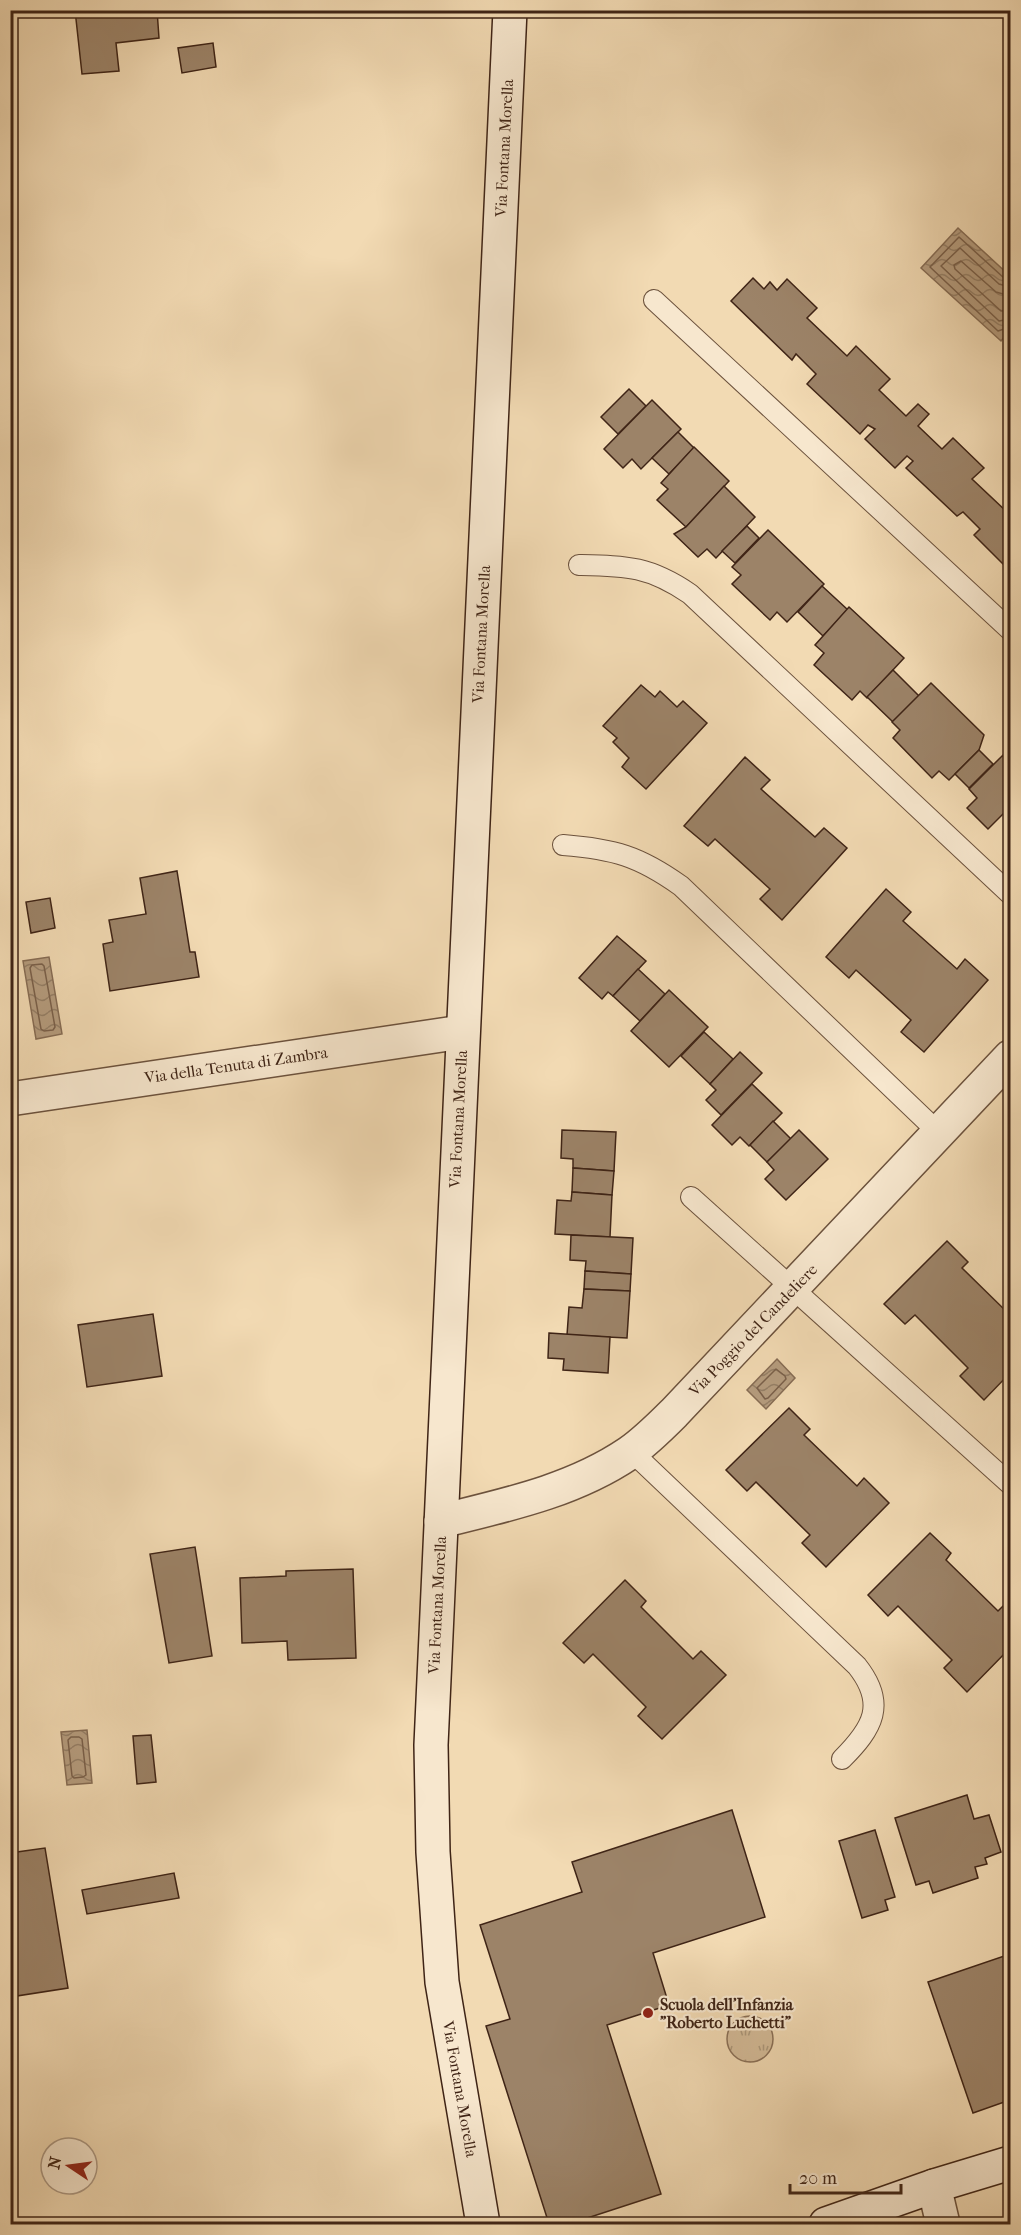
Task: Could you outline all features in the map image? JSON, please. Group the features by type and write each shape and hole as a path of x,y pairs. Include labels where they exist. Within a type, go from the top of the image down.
{"street":[{"name":"Via Fontana Morella","path":"483,2224 446,2008 435,1898 431,1745 510,10"},
{"name":"Via della Tenuta di Zambra","path":"10,1098 462,1032"},
{"name":"Via Poggio del Candeliere","path":"441,1521 548,1492 591,1474 631,1451 674,1413 1011,1058"},
{"path":"826,2224 934,2186 1011,2163"},
{"path":"934,2186 943,2224"}],"lane":[{"path":"654,300 1011,630"},
{"path":"579,566 620,566 657,574 690,594 1011,894"},
{"path":"563,846 594,848 638,859 681,886 939,1133"},
{"path":"691,1197 1011,1484"},
{"path":"631,1451 865,1676 872,1690 873,1718 866,1732 842,1759"}],"green space":[{"path":"750,2016 766,2023 773,2039 766,2055 750,2062 734,2055 727,2039 734,2023"}],"water":[{"path":"958,228 1010,276 1010,330 1001,341 921,268"},
{"path":"49,957 62,1034 36,1039 23,961"},
{"path":"777,1359 795,1378 766,1409 747,1390"},
{"path":"87,1730 92,1783 67,1785 61,1732"}],"building":[{"path":"75,10 157,10 159,38 116,43 119,71 82,74"},
{"path":"213,43 216,67 182,73 178,48"},
{"path":"753,278 764,289 770,282 777,290 787,279 817,308 807,318 847,356 856,346 890,379 879,390 906,416 918,404 929,414 918,426 942,449 953,438 984,468 972,479 1007,512 1010,508 1010,571 974,535 980,529 963,512 957,516 906,468 913,461 907,456 895,468 865,439 875,429 868,425 860,434 807,384 816,374 796,354 792,360 731,301"},
{"path":"629,389 646,406 618,434 601,417"},
{"path":"652,400 681,429 641,469 632,459 623,468 604,449"},
{"path":"678,432 694,448 669,474 652,458"},
{"path":"694,447 729,481 686,527 657,500 668,489 661,483"},
{"path":"724,486 755,517 716,558 707,549 698,557 674,534 686,527"},
{"path":"747,526 759,538 735,563 722,551"},
{"path":"768,530 824,584 787,622 777,612 770,620 732,584 741,575 732,567"},
{"path":"822,586 848,610 823,636 798,612"},
{"path":"849,607 904,658 867,698 860,691 852,700 814,665 824,653 815,645"},
{"path":"893,670 919,696 893,722 867,697"},
{"path":"931,683 984,735 979,750 949,780 939,771 932,778 893,738 900,730 892,722"},
{"path":"641,685 655,697 660,691 677,707 683,701 707,723 646,789 622,767 629,758 613,742 617,738 603,726"},
{"path":"979,750 993,764 969,788 955,774"},
{"path":"1003,755 1010,763 1010,807 988,829 967,808 977,798 969,789"},
{"path":"745,757 770,780 761,789 815,837 824,828 847,848 782,920 760,899 770,889 715,839 708,846 684,826"},
{"path":"177,871 190,952 195,952 199,977 110,991 103,944 113,942 109,920 146,914 140,878"},
{"path":"886,889 911,912 903,921 957,969 965,959 988,980 924,1052 901,1032 911,1020 856,970 849,978 826,957"},
{"path":"50,898 55,928 31,933 26,902"},
{"path":"617,936 646,961 613,996 608,992 602,999 579,978"},
{"path":"638,969 665,994 640,1021 613,996"},
{"path":"669,990 708,1027 669,1067 631,1031"},
{"path":"704,1032 733,1059 710,1084 681,1056"},
{"path":"740,1052 762,1073 721,1115 706,1100 716,1090 710,1084"},
{"path":"752,1084 782,1113 749,1146 740,1137 732,1145 712,1125"},
{"path":"773,1121 791,1139 767,1162 750,1145"},
{"path":"562,1130 616,1132 614,1171 573,1168 573,1159 561,1158"},
{"path":"799,1130 828,1159 786,1200 765,1179 774,1170 767,1162"},
{"path":"573,1168 614,1171 612,1195 572,1192"},
{"path":"572,1192 612,1195 610,1237 555,1234 557,1200 571,1201"},
{"path":"571,1235 633,1238 631,1274 585,1271 586,1261 570,1260"},
{"path":"947,1241 968,1262 962,1268 1010,1315 1010,1373 984,1400 960,1376 968,1368 915,1315 905,1324 884,1304"},
{"path":"585,1271 631,1274 630,1291 584,1289"},
{"path":"584,1289 630,1291 627,1338 567,1335 569,1307 582,1308"},
{"path":"153,1314 162,1376 87,1387 78,1325"},
{"path":"549,1333 610,1337 608,1373 563,1370 564,1359 548,1358"},
{"path":"789,1408 810,1429 804,1435 857,1486 864,1478 889,1503 826,1567 802,1543 810,1535 756,1482 747,1491 726,1470"},
{"path":"930,1533 951,1553 946,1560 998,1611 1006,1603 1010,1608 1010,1648 967,1692 944,1668 952,1660 898,1606 888,1616 868,1595"},
{"path":"195,1547 212,1656 169,1663 150,1554"},
{"path":"353,1569 356,1658 288,1660 287,1641 242,1643 240,1578 286,1576 286,1571"},
{"path":"625,1580 646,1601 641,1607 693,1659 701,1651 726,1675 662,1739 638,1716 646,1707 593,1654 584,1663 563,1643"},
{"path":"151,1735 156,1782 137,1784 133,1736"},
{"path":"967,1795 974,1819 989,1815 1001,1852 985,1858 987,1864 975,1867 978,1878 933,1893 929,1881 916,1885 895,1818"},
{"path":"732,1810 765,1917 653,1953 669,2005 607,2025 661,2194 569,2224 549,2224 486,2026 510,2019 480,1925 582,1892 572,1862"},
{"path":"875,1830 895,1897 885,1900 888,1910 862,1918 839,1841"},
{"path":"45,1848 68,1988 10,1997 10,1853"},
{"path":"174,1873 179,1898 87,1914 82,1890"},
{"path":"1010,1954 1010,2100 973,2113 928,1982"}],"place":[{"name":"Scuola dell'Infanzia \"Roberto Luchetti\"","path":"648,2013"}]}
